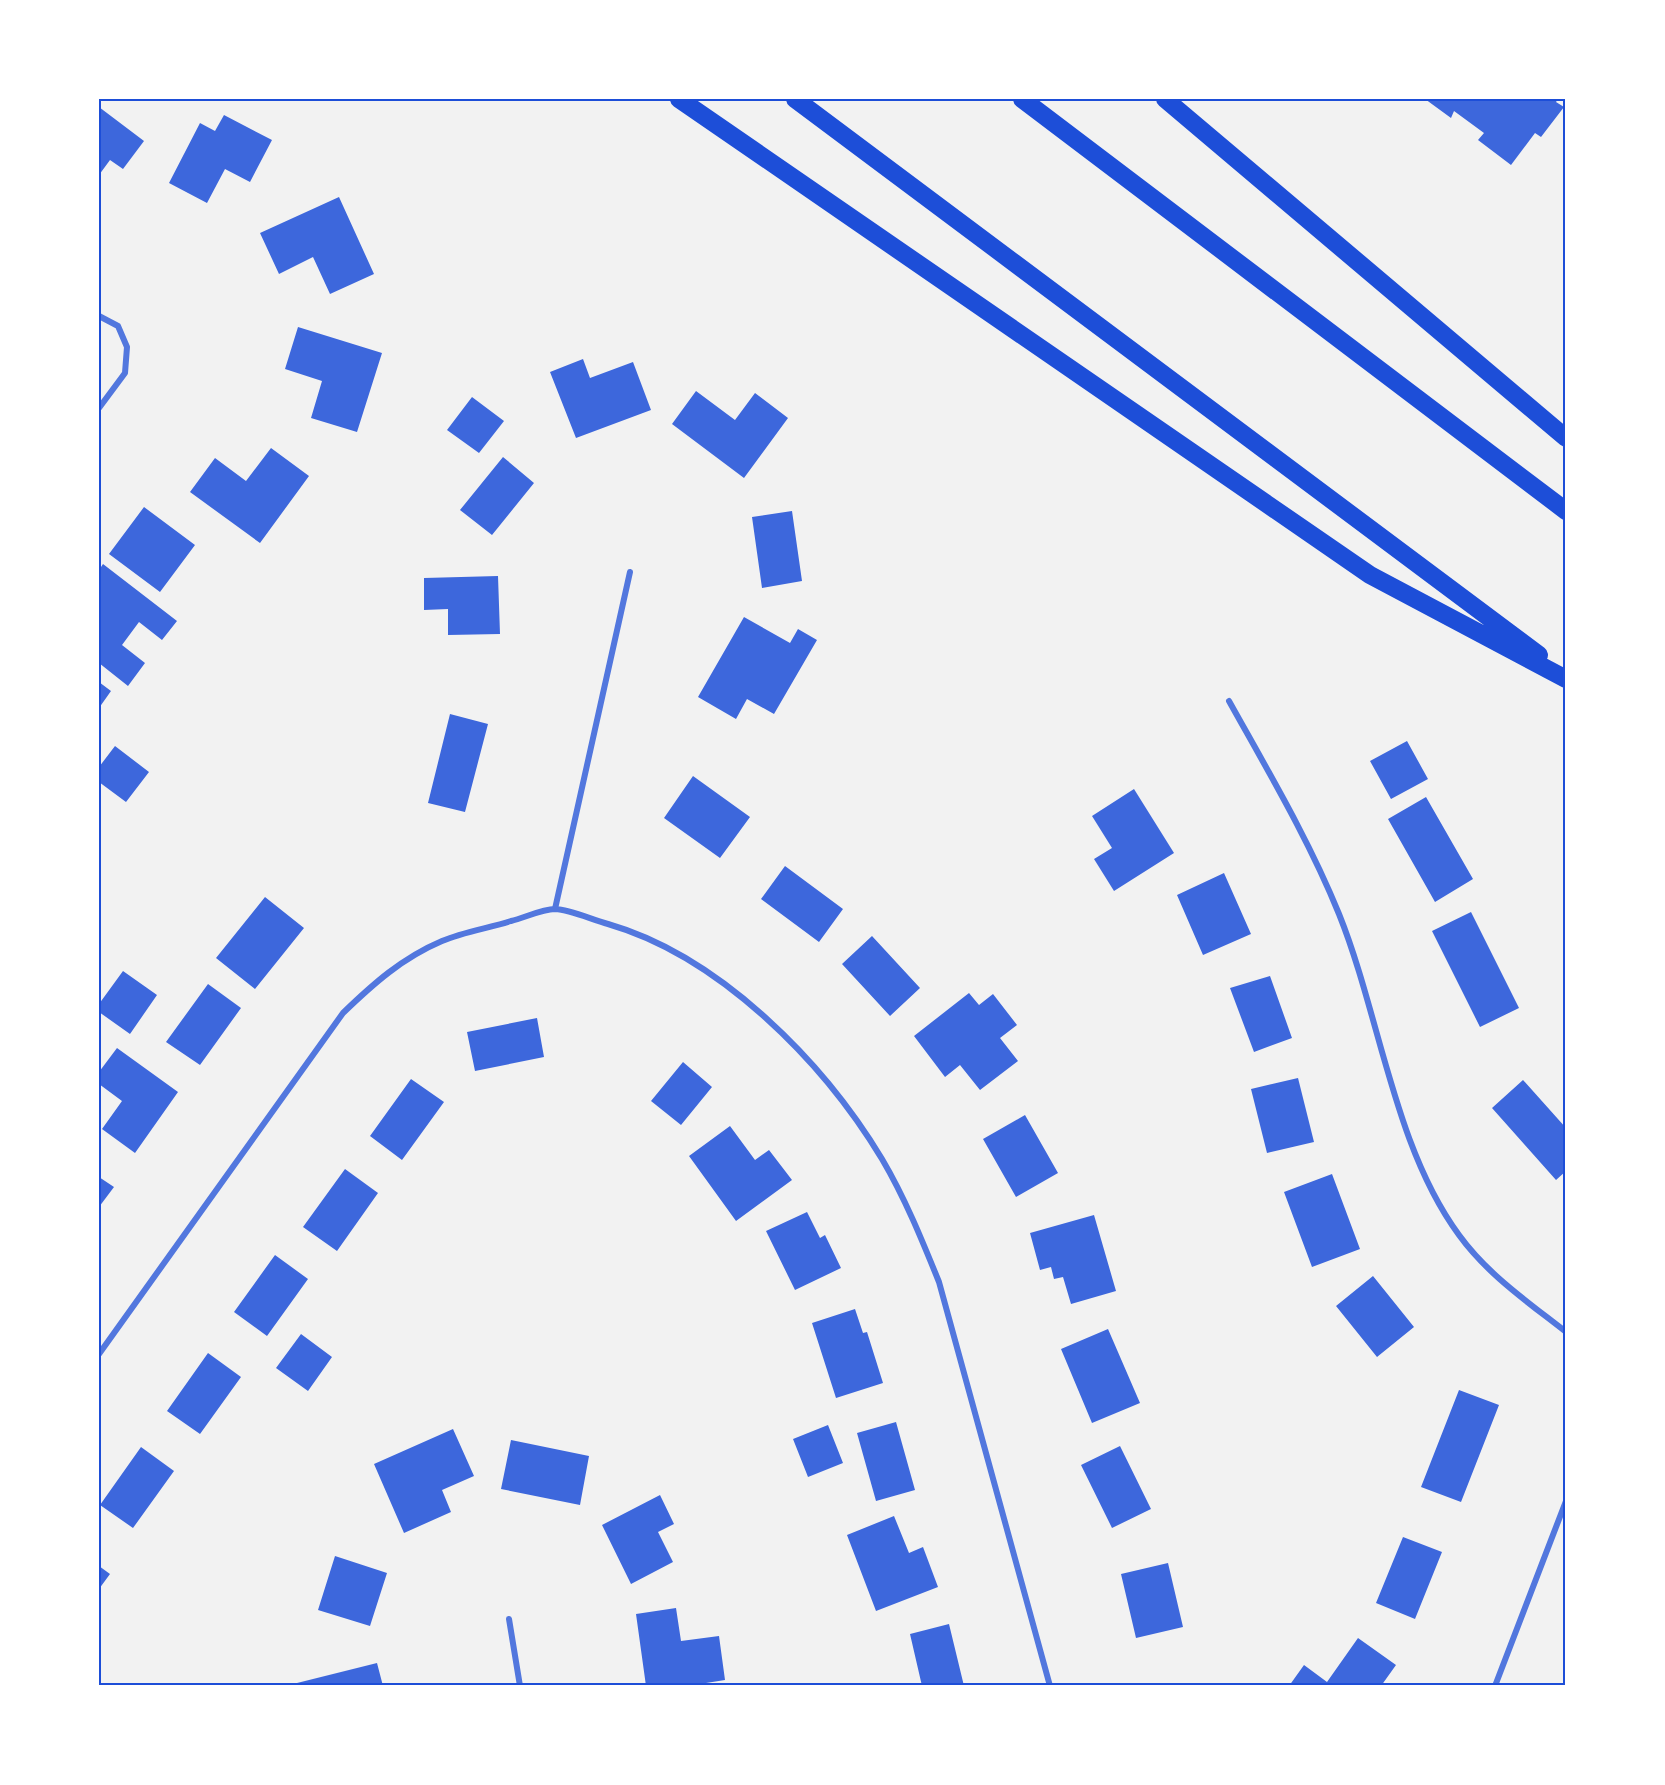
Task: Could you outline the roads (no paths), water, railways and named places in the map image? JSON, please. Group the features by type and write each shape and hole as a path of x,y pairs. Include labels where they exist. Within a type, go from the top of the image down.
{"highway":[{"path":"679,99 1370,574 1566,677"},
{"path":"795,99 1566,677"},
{"path":"1022,99 1566,511"},
{"path":"1165,99 1566,438"}],"street":[{"path":"99,316 117,326 127,346 125,373 99,408"},
{"path":"555,909 630,572"},
{"path":"1229,700 1312,853 1339,915 1360,975 1403,1117 1433,1194 1459,1235 1493,1275 1566,1332"},
{"path":"99,1354 343,1013 403,961 443,941 555,909 620,928 659,944 702,969 787,1039 825,1080 882,1159 913,1218 939,1282 1050,1686"},
{"path":"1495,1686 1566,1501"},
{"path":"509,1619 520,1686"}]}
